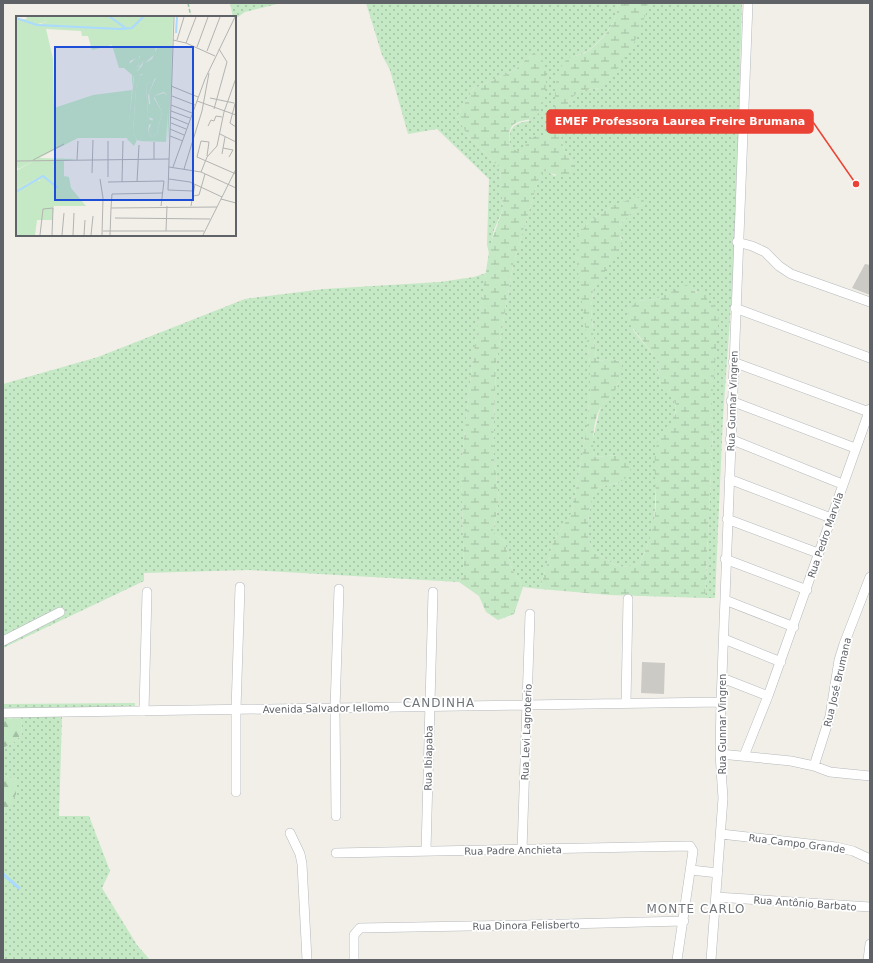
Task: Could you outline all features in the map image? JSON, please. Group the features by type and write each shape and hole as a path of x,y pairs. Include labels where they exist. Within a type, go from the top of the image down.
{"street":[{"name":"Rua Gunnar Vingren","path":"711,960 724,798 720,754 721,702 737,242 748,3"},
{"path":"737,242 752,246 765,252 779,266 792,274 870,302"},
{"path":"735,308 870,358"},
{"path":"733,362 869,410"},
{"path":"731,401 855,448"},
{"name":"Rua Pedro Marvila","path":"744,756 794,627 818,553 869,410"},
{"path":"730,439 842,484"},
{"path":"729,479 831,518"},
{"path":"727,519 818,553"},
{"path":"726,559 807,590"},
{"name":"Rua José Brumana","path":"814,766 830,716 844,644 870,577"},
{"path":"236,792 236,709 240,587"},
{"path":"336,816 335,708 339,589"},
{"path":"144,711 147,592"},
{"name":"Rua Ibiapaba","path":"426,851 429,706 434,592"},
{"path":"626,704 628,599"},
{"path":"725,600 794,627"},
{"path":"3,641 60,612"},
{"name":"Rua Levi Lagroterio","path":"522,850 530,614"},
{"path":"724,639 781,662"},
{"path":"722,678 768,696"},
{"name":"Avenida Salvador Iellomo","path":"3,713 721,702"},
{"path":"720,754 791,761 814,766 830,772 870,776"},
{"path":"290,833 299,850 302,864 306,960"},
{"name":"Rua Campo Grande","path":"721,834 836,847 853,851 870,859"},
{"name":"Rua Padre Anchieta","path":"336,853 690,846 694,851 691,870"},
{"path":"678,960 691,870 718,873"},
{"name":"Rua Antônio Barbato","path":"716,897 870,908"},
{"name":"Rua Dinora Felisberto","path":"354,960 355,932 360,928 368,927 527,925 684,920"},
{"path":"868,960 870,944"}],"path":[{"path":"188,3 191,16"}],"green space":[{"path":"230,3 281,3 245,12 236,18 236,16 233,16"},
{"path":"366,3 618,3 612,24 603,37 586,52 568,59 562,68 557,82 555,111 552,124 541,138 523,152 511,150 509,138 511,130 514,126 529,121 533,53 515,70 473,89 457,117 468,136 500,168 503,209 494,230 489,253 487,245 489,179 437,129 408,134 390,70 382,55"},
{"path":"618,3 647,3 648,9 634,43 613,76 600,88 580,91 569,100 560,134 564,149 573,163 573,173 566,178 544,171 538,181 513,265 496,364 493,450 499,499 493,533 504,540 512,569 523,587 514,614 498,620 486,612 479,596 459,582 464,574 461,467 473,357 490,245 503,209 500,168 468,136 457,117 473,89 515,70 533,53 535,54 543,61 546,70 545,91 542,105 540,111 535,117 516,123 511,128 509,134 511,149 523,152 530,139 536,136 544,135 554,119 557,80 562,65 567,59 585,53 597,44 612,25"},
{"path":"647,3 742,3 735,250 723,417 715,598 705,598 713,432 711,413 708,304 688,285 656,299 637,301 633,330 655,357 658,366 660,388 669,392 674,400 676,408 673,423 658,439 654,529 640,563 624,567 616,565 595,552 590,544 588,536 588,518 592,501 598,487 618,483 619,455 594,457 592,443 602,404 610,398 618,385 622,362 609,358 601,361 596,359 591,309 593,291 622,239 618,233 618,227 630,214 643,204 612,206 590,221 579,233 583,308 590,364 590,390 587,426 572,512 553,542 540,589 523,587 512,569 504,540 493,533 499,499 493,450 496,364 513,265 538,181 544,170 555,176 573,163 564,149 560,134 569,100 580,91 600,88 647,9"},
{"path":"636,197 644,200 643,204 630,214 618,227 622,244 593,291 591,309 596,359 601,361 609,358 622,362 618,385 611,397 602,405 595,423 593,437 594,457 619,455 626,462 631,471 625,479 621,481 598,487 592,501 588,518 588,536 594,551 616,565 624,567 640,563 644,555 652,532 655,515 656,447 662,432 673,419 676,405 671,396 660,388 658,366 655,357 628,322 629,309 637,301 656,299 686,285 691,286 696,293 706,293 708,304 714,304 719,313 711,413 713,432 705,598 610,595 540,589 553,542 572,512 587,426 590,390 590,364 577,264 576,239 579,233 590,221 612,206"},
{"path":"486,273 473,357 461,467 464,574 459,582 249,570 144,573 144,581 3,648 3,384 98,357 245,299 324,289 440,282 474,277"},
{"path":"135,703 135,715 62,717 59,816 89,816 110,871 102,888 137,945 150,960 3,960 3,809 9,807 16,780 3,775 3,748 13,743 22,734 21,718 3,719 3,704"},
{"path":"21,718 22,734 13,743 3,748 3,719"},
{"path":"3,775 16,780 16,794 9,807 3,809"}],"building":[{"path":"865,264 870,265 870,295 852,288"},
{"path":"642,662 665,663 664,694 641,693"}],"waterway":[{"path":"3,874 19,888"}],"place":[{"name":"EMEF Professora Laurea Freire Brumana","path":"856,184"}],"district":[{"name":"CANDINHA","path":"439,703"},
{"name":"MONTE CARLO","path":"696,909"}]}
